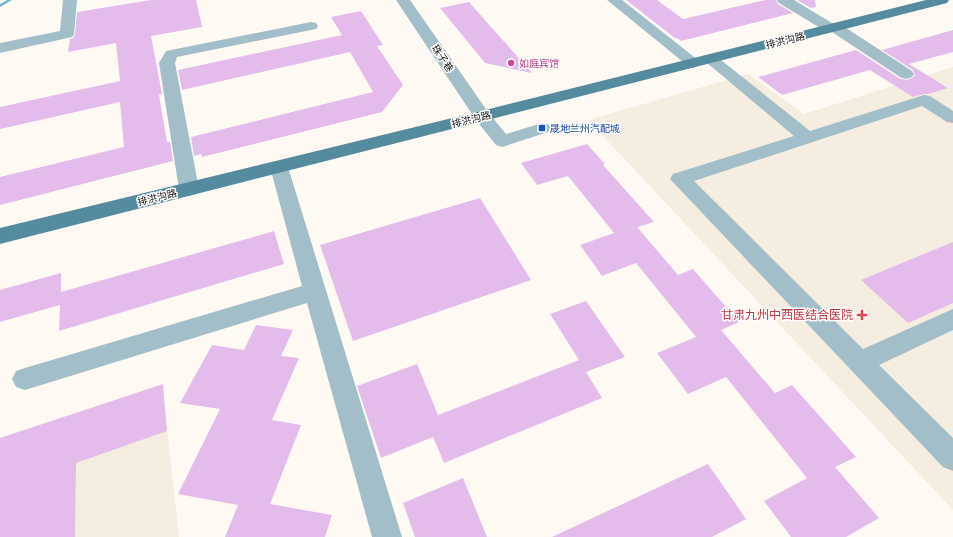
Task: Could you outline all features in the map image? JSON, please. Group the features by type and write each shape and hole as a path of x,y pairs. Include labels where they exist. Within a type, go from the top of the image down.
{"main road":[{"name":"排洪沟路","path":"0,236 942,0"}],"street":[{"path":"0,48 67,34 70,0"},
{"name":"珠子巷","path":"403,0 482,116 502,141 542,128"},
{"path":"614,0 693,63"},
{"path":"784,0 906,74"},
{"path":"189,189 167,63 171,54 311,26"},
{"path":"710,59 808,138"},
{"path":"953,118 924,100 680,179 953,457"},
{"path":"279,167 387,537"},
{"path":"25,379 316,291"},
{"path":"860,362 953,319"}],"shaded area":[{"name":"甘肃九州中西医结合医院","path":"953,67 953,510 588,120 748,74 804,114"},
{"path":"165,411 179,537 0,537 0,462"}],"building":[{"path":"151,0 196,0 202,27 151,36 162,94 159,95 167,142 170,142 173,161 0,205 0,177 124,147 120,102 0,129 0,107 120,81 116,43 68,52 70,39 73,38 75,34 77,12"},
{"path":"626,0 657,0 683,19 765,0 776,0 778,4 793,13 681,41"},
{"path":"797,0 815,0 816,7 811,8"},
{"path":"469,2 532,73 485,63 440,8"},
{"path":"361,11 383,45 377,46 403,85 382,112 202,157 201,154 194,156 191,137 373,92 350,52 182,90 178,70 342,35 331,17"},
{"path":"953,30 953,52 909,64 948,88 928,94 913,97 870,70 782,95 758,77 856,50 899,78 906,80 915,75 913,70 882,50"},
{"path":"587,144 605,164 603,165 654,222 637,227 678,275 693,269 739,322 721,330 775,393 792,385 856,457 835,467 879,518 846,537 791,537 764,501 807,478 726,377 688,394 657,353 696,337 636,263 602,276 580,245 614,233 568,176 537,185 521,163"},
{"path":"480,198 531,280 353,341 320,245"},
{"path":"274,231 284,264 59,331 60,305 0,322 0,290 61,273 61,292"},
{"path":"953,242 953,303 908,323 861,280"},
{"path":"586,301 625,357 586,372 602,398 444,463 433,437 381,458 357,386 417,364 438,415 579,360 550,314"},
{"path":"256,325 293,330 281,356 299,358 272,420 301,425 270,504 332,515 325,537 225,537 238,505 178,494 220,409 180,403 212,345 244,350"},
{"path":"163,384 167,431 76,463 75,537 0,537 0,438"},
{"path":"708,464 746,519 712,537 552,537"},
{"path":"463,478 487,537 415,537 403,503"}],"waterway":[{"path":"0,6 10,0"}],"place":[{"name":"如庭宾馆","path":"511,63"},
{"name":"晟地兰州汽配城","path":"542,128"},
{"name":"甘肃九州中西医结合医院","path":"862,315"}]}
